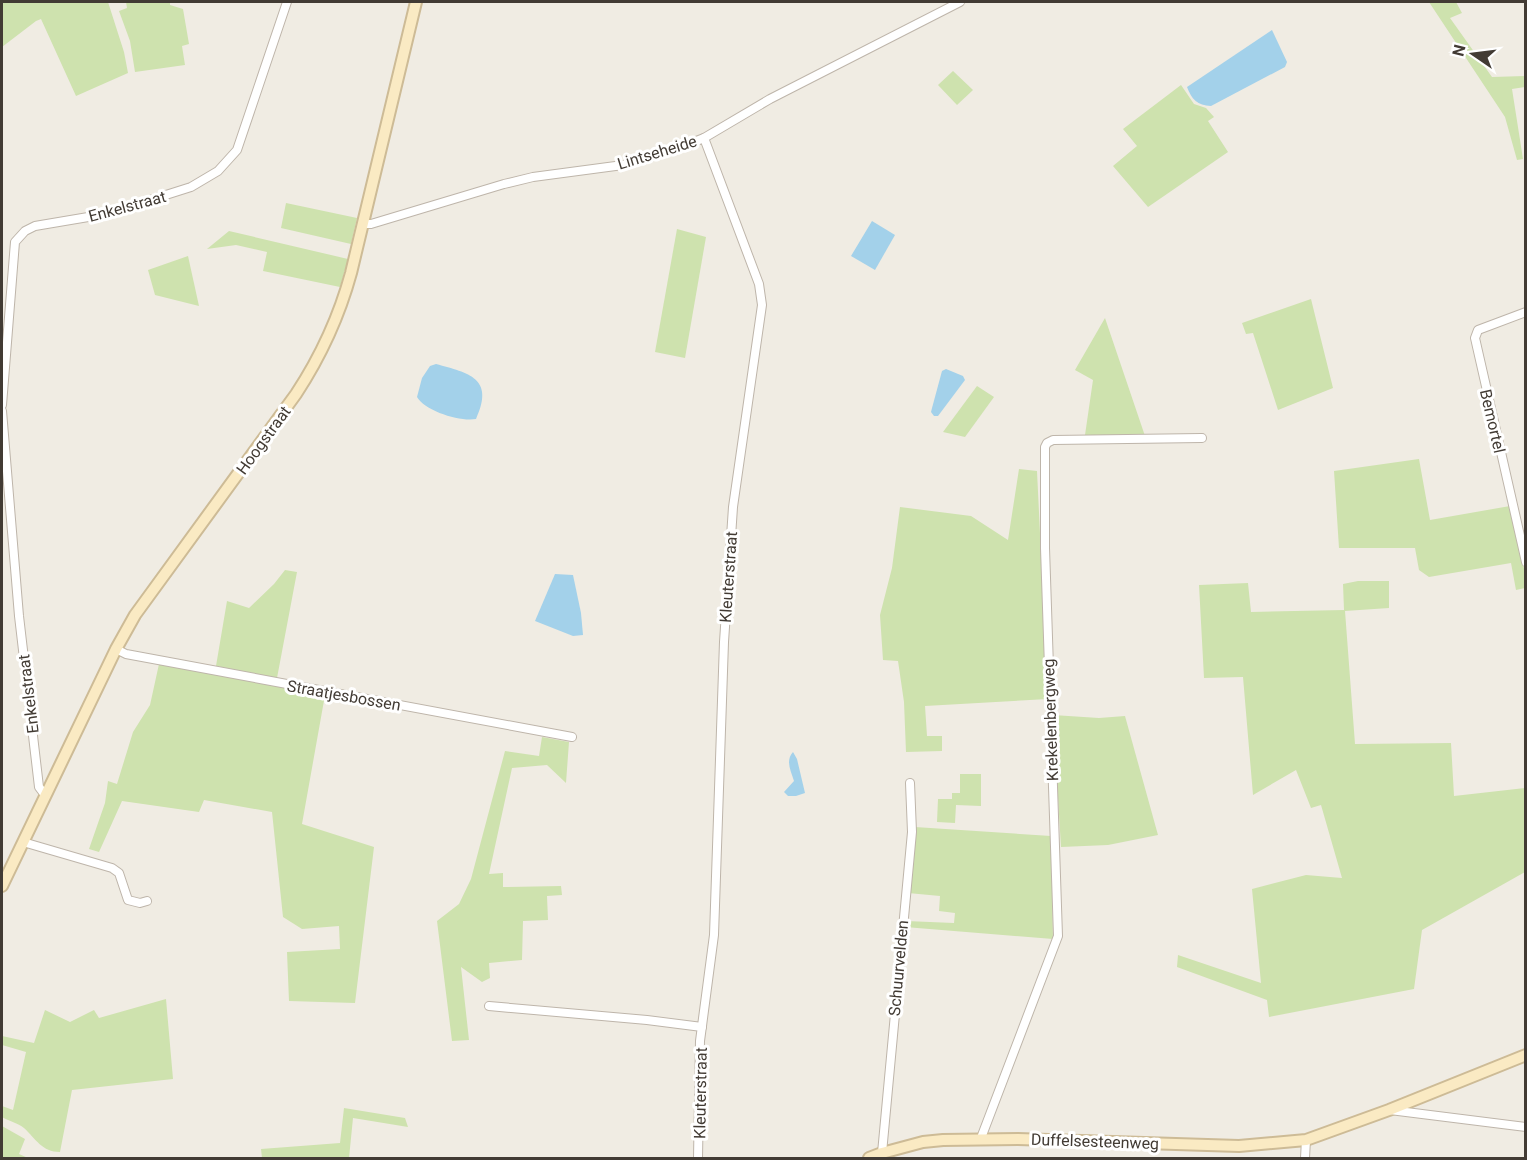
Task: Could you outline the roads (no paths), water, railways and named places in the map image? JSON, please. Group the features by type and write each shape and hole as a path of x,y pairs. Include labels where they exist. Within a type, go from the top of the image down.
{"street":[{"name":"Enkelstraat","path":"2,405 15,242 35,226 106,214 191,187 218,171 237,150 287,2"},
{"name":"Hoogstraat","path":"2,886 116,649 135,615 309,374 329,337 340,308 363,224 416,2"},
{"name":"Lintseheide","path":"363,224 371,224 533,177 623,165 671,151 704,138 779,94 960,2"},
{"name":"Kleuterstraat","path":"698,1158 702,1027 714,926 724,642 733,507 762,305 759,284 704,138"},
{"name":"Bemortel","path":"1526,312 1478,330 1475,338 1526,562"},
{"name":"Enkelstraat","path":"2,411 19,616 39,787 45,795"},
{"name":"Krekelenbergweg","path":"981,1138 1058,936 1045,548 1045,447 1053,440 1202,438"},
{"name":"Straatjesbossen","path":"116,649 126,654 572,737"},
{"name":"Schuurvelden","path":"882,1153 912,832 910,783"},
{"path":"23,842 112,868 119,873 128,900 140,903 147,901"},
{"name":"Kleuterstraat","path":"489,1006 702,1027"},
{"name":"Duffelsesteenweg","path":"869,1158 923,1142 981,1138 1239,1146 1306,1140 1389,1110 1526,1055"},
{"name":"Duffelsesteenweg","path":"1389,1110 1526,1127"},
{"path":"1305,1158 1306,1140"}],"water":[{"path":"1272,30 1287,62 1285,67 1211,106 1199,103 1193,98 1187,87"},
{"path":"872,221 895,235 875,270 851,256"},
{"path":"436,364 476,379 482,394 476,419 461,419 443,414 427,407 417,397 422,378 430,366"},
{"path":"946,369 963,376 965,380 938,416 934,416 931,412 932,408 942,371"},
{"path":"555,574 573,575 583,635 573,636 535,621"},
{"path":"793,752 797,759 805,793 788,796 784,792 794,781 789,762"}]}
